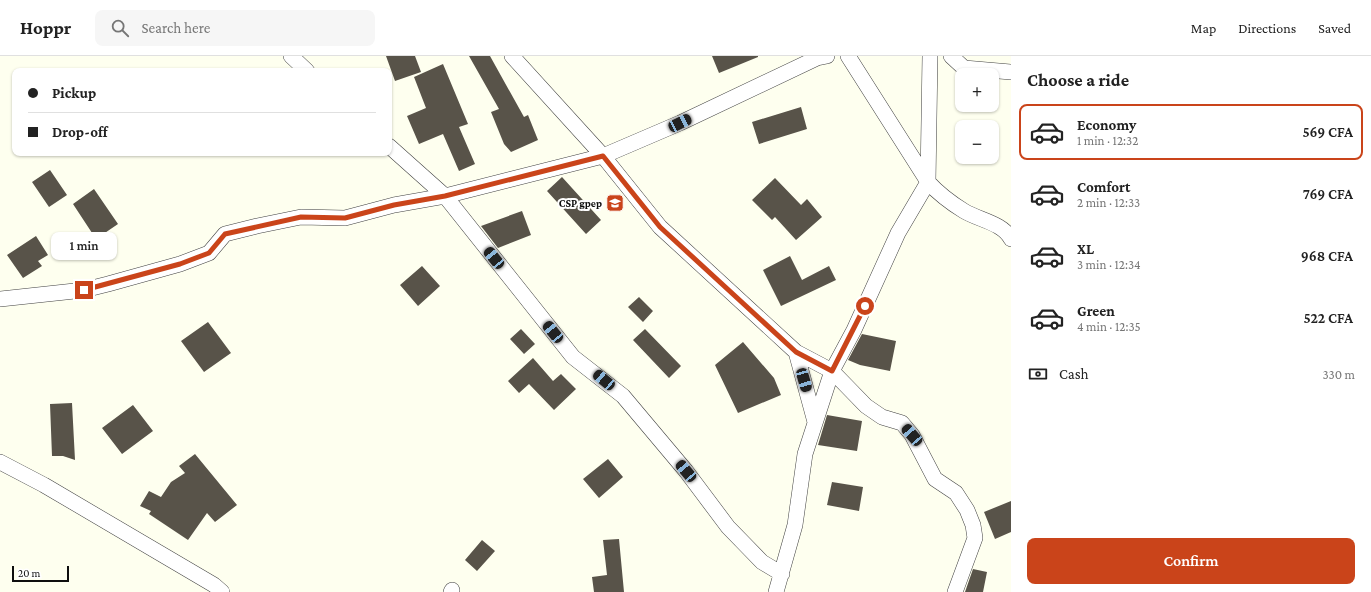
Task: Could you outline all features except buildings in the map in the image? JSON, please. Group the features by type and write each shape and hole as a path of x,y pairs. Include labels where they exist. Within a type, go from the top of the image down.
{"street":[{"path":"291,56 304,68"},
{"path":"512,56 603,156 660,227 796,352 832,371 866,406 882,417 902,423 912,435 935,479 956,493 967,510 973,525 975,538 955,592"},
{"path":"848,56 928,182 937,191 965,212 992,224 1008,234 1011,239"},
{"path":"776,592 795,524 805,454 832,371 854,330 898,233 928,182 930,56"},
{"path":"951,56 964,68 1011,72"},
{"path":"0,300 84,290 180,264 209,253 225,234 257,226 301,217 345,218 394,205 445,196 603,156 680,123 821,57"},
{"path":"392,149 445,196 573,357 623,396 686,471 728,526 762,562 782,574"},
{"path":"796,352 815,422"},
{"path":"0,462 44,485 214,585 222,592"}],"place":[{"name":"CSP gpep","path":"615,203"}],"route":[{"path":"84,290 180,264 209,253 225,234 301,217 345,218 394,205 445,196 603,156 660,227 707,268 796,352 832,371 865,306"}]}
